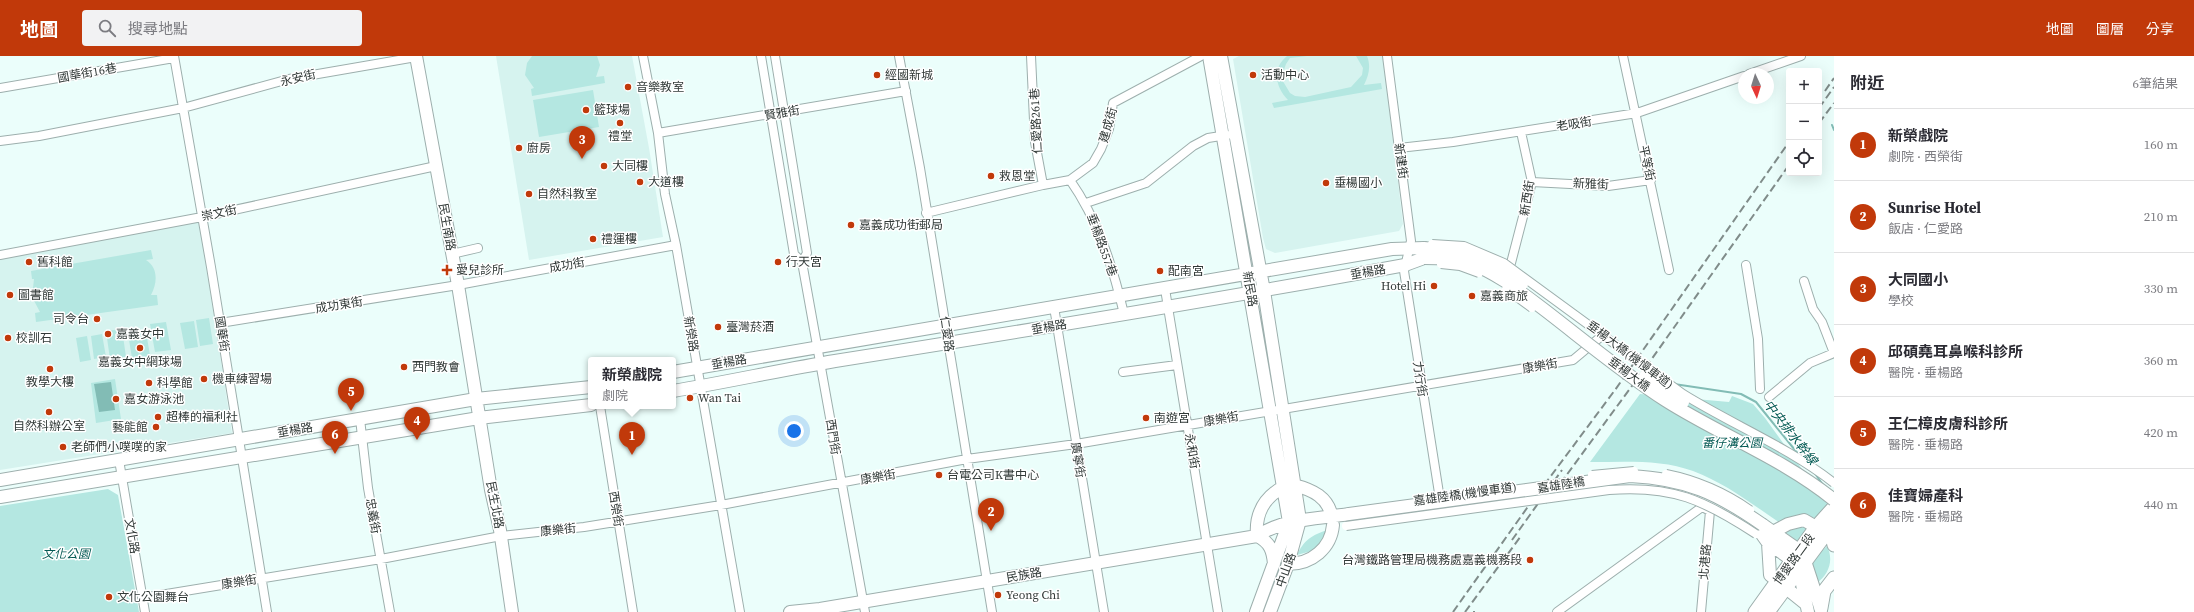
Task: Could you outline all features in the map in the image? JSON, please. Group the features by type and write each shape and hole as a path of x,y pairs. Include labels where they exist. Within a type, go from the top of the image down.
{"main road":[{"name":"博愛路二段","path":"1799,560 1816,527 1834,506"},
{"name":"博愛路二段","path":"1755,612 1781,584 1799,560 1832,526"},
{"path":"1832,526 1834,545"},
{"path":"1821,610 1824,591 1834,578"},
{"name":"博愛路二段","path":"1768,612 1781,584"}],"street":[{"name":"新榮路","path":"643,56 658,133 665,194 676,245 740,612"},
{"name":"西門街","path":"760,56 794,254 802,262 821,364 840,483 864,607"},
{"name":"西門街","path":"775,56 807,253 802,262"},
{"name":"仁愛路","path":"899,56 946,325 992,612"},
{"name":"仁愛路261巷","path":"1031,56 1035,142 1043,185"},
{"name":"建成街","path":"926,213 1070,180 1093,163 1101,149 1109,129 1113,103 1201,56"},
{"name":"新民路","path":"1209,56 1261,272 1276,410"},
{"name":"新民路","path":"1221,56 1229,134 1247,274 1276,410 1294,525"},
{"name":"新建街","path":"1387,56 1411,241 1405,265"},
{"name":"平等街","path":"1623,56 1637,113 1669,270"},
{"path":"1766,68 1801,56"},
{"name":"國華街","path":"174,57 220,323 267,612"},
{"name":"國華街16巷","path":"0,88 174,57"},
{"name":"永安街","path":"0,140 39,136 183,108 289,79 416,57"},
{"name":"民生南路","path":"416,57 458,285 476,399"},
{"name":"老吸街","path":"1399,148 1521,132 1637,113 1738,78"},
{"name":"賢雅街","path":"658,133 784,113 906,91"},
{"name":"新西街","path":"1511,263 1532,182 1521,132"},
{"path":"1086,203 1146,183 1193,146 1208,138 1229,134"},
{"name":"崇文街","path":"0,255 202,217 436,166"},
{"name":"垂楊路557巷","path":"1070,180 1086,203 1105,248 1124,314"},
{"name":"新雅街","path":"1532,182 1608,186 1651,180"},
{"name":"成功街","path":"458,285 676,245"},
{"name":"垂楊大橋(機慢車道)","path":"1424,253 1464,246 1504,263 1683,394 1709,410 1795,456 1834,483"},
{"path":"452,254 478,248"},
{"name":"垂楊路","path":"676,372 817,346 1120,297 1392,249 1409,248 1424,253"},
{"name":"垂楊大橋","path":"1424,253 1465,252 1495,266 1546,301 1625,363 1683,402 1784,456 1834,490"},
{"name":"垂楊路","path":"676,390 821,364 1264,291 1405,265 1424,253"},
{"name":"垂楊大橋","path":"1424,253 1468,262 1483,269 1524,294 1664,399 1704,424 1784,465 1834,506"},
{"name":"力行街","path":"1405,265 1404,271 1439,493"},
{"path":"1746,265 1758,339 1760,389"},
{"path":"1769,397 1810,363 1834,353 1822,322 1813,309 1804,281"},
{"name":"成功東街","path":"220,323 458,285"},
{"name":"永和街","path":"1165,289 1218,612"},
{"name":"廣寧街","path":"1054,308 1104,612"},
{"name":"康樂街","path":"142,598 381,559 501,536 617,522 721,505 967,459 1076,444 1573,360 1604,334"},
{"path":"1123,372 1177,365"},
{"name":"垂楊路","path":"0,480 476,399 588,388"},
{"name":"民生北路","path":"476,399 501,536 512,612"},
{"name":"垂楊路","path":"0,497 479,418 588,405"},
{"name":"西榮街","path":"600,409 617,522 633,612"},
{"name":"忠義街","path":"360,419 368,488 390,612"},
{"name":"文化路","path":"119,460 145,612"},
{"name":"嘉雄陸橋","path":"1347,518 1630,476 1672,480 1713,493 1731,503 1763,529"},
{"path":"1274,564 1273,552 1270,546 1265,540 1257,536 1257,521 1261,508 1270,496 1289,486 1314,491 1330,507 1333,521 1331,538 1323,550 1304,562 1288,564"},
{"name":"北港路","path":"1556,612 1702,507 1710,511 1701,612"},
{"name":"民族路","path":"790,612 864,607 1096,562 1257,536 1266,530 1347,518"},
{"path":"1763,529 1804,520 1816,527"},
{"name":"中山路","path":"1256,612 1274,564 1294,525"},
{"name":"中山路","path":"1270,612 1288,564 1294,525"},
{"path":"1763,529 1768,544 1770,575 1807,608"},
{"path":"1763,529 1799,560 1821,610"},
{"path":"1768,544 1799,560"},
{"path":"1799,560 1807,608"}],"shaded area":[{"path":"496,56 632,56 649,148 663,237 529,260"},
{"name":"垂楊國小","path":"1239,56 1383,56 1403,224 1399,231 1275,253 1266,249 1233,59"},
{"name":"嘉義女中","path":"200,222 232,433 0,470 0,257"},
{"path":"111,382 115,410 99,412 94,384"}],"green space":[{"path":"532,56 597,56 600,65 596,77 604,76 605,83 532,96 531,89 534,88 525,75 527,63"},
{"path":"1287,56 1307,56 1290,58 1281,78 1290,93 1295,96 1305,97 1351,87 1362,75 1363,68 1356,56 1367,56 1369,63 1369,70 1364,85 1381,83 1382,89 1274,108 1272,103 1288,100 1280,89 1277,78 1279,66"},
{"path":"593,90 599,127 539,137 533,100"},
{"path":"151,250 153,259 146,260 153,267 155,272 155,286 151,295 157,295 158,305 36,322 35,313 40,312 32,297 34,279 32,279 31,271"},
{"path":"209,318 213,344 200,346 196,320"},
{"path":"194,321 198,347 185,349 180,323"},
{"path":"166,322 171,350 155,352 150,324"},
{"path":"122,329 126,357 110,359 106,331"},
{"name":"嘉義女中網球場","path":"146,332 151,361 133,364 128,334"},
{"path":"102,334 106,357 94,359 91,336"},
{"path":"87,336 91,360 80,362 76,338"},
{"path":"115,379 121,419 96,423 91,383"},
{"name":"番仔溝公園","path":"1640,394 1729,402 1732,396 1753,404 1765,418 1828,505 1817,518 1801,517 1780,523 1749,501 1727,488 1705,476 1681,467 1655,463 1590,462"},
{"name":"文化公園","path":"108,489 118,495 139,612 0,612 0,506"},
{"path":"1796,524 1809,527 1798,542 1785,532"},
{"path":"1327,530 1325,541 1315,550 1297,555 1309,539"},
{"path":"1827,546 1830,556 1829,566 1825,575 1817,583 1812,560"}],"waterway":[{"path":"1832,125 1834,130"},
{"name":"中央排水幹線","path":"1674,384 1741,394 1756,402 1799,455"},
{"name":"中央排水幹線","path":"1814,472 1823,485"}],"railway":[{"path":"1825,91 1834,78"},
{"path":"1822,104 1834,87"},
{"path":"1822,119 1834,103"},
{"path":"1453,612 1527,508 1615,390 1786,146"},
{"path":"1546,503 1651,360 1786,169"},
{"path":"1512,540 1562,470"},
{"path":"1465,612 1521,536"}],"place":[{"name":"經國新城","path":"877,75"},
{"name":"活動中心","path":"1253,75"},
{"name":"音樂教室","path":"628,87"},
{"name":"籃球場","path":"586,110"},
{"name":"禮堂","path":"620,123"},
{"name":"廚房","path":"519,148"},
{"name":"大同國小","path":"582,159"},
{"name":"大同樓","path":"604,166"},
{"name":"救恩堂","path":"991,176"},
{"name":"大道樓","path":"640,182"},
{"name":"垂楊國小","path":"1326,183"},
{"name":"自然科教室","path":"529,194"},
{"name":"嘉義成功街郵局","path":"851,225"},
{"name":"禮運樓","path":"593,239"},
{"name":"舊科館","path":"29,262"},
{"name":"行天宮","path":"778,262"},
{"name":"愛兒診所","path":"447,270"},
{"name":"配南宮","path":"1160,271"},
{"name":"Hotel Hi","path":"1434,286"},
{"name":"圖書館","path":"10,295"},
{"name":"嘉義商旅","path":"1472,296"},
{"name":"司令台","path":"97,319"},
{"name":"臺灣菸酒","path":"718,327"},
{"name":"嘉義女中","path":"108,334"},
{"name":"校訓石","path":"8,338"},
{"name":"嘉義女中網球場","path":"140,348"},
{"name":"西門教會","path":"404,367"},
{"name":"教學大樓","path":"50,369"},
{"name":"機車練習場","path":"204,379"},
{"name":"科學館","path":"149,383"},
{"name":"Wan Tai","path":"690,398"},
{"name":"嘉女游泳池","path":"116,399"},
{"name":"王仁樟皮膚科診所","path":"351,411"},
{"name":"自然科辦公室","path":"49,412"},
{"name":"超棒的福利社","path":"158,417"},
{"name":"南遊宮","path":"1146,418"},
{"name":"藝能館","path":"156,427"},
{"name":"邱碩堯耳鼻喉科診所","path":"417,440"},
{"name":"老師們小噗噗的家","path":"63,447"},
{"name":"佳寶婦產科","path":"335,454"},
{"name":"新榮戲院","path":"632,455"},
{"name":"台電公司K書中心","path":"939,475"},
{"name":"Sunrise Hotel","path":"991,531"},
{"name":"台灣鐵路管理局機務處嘉義機務段","path":"1530,560"},
{"name":"Yeong Chi","path":"998,595"},
{"name":"文化公園舞台","path":"109,597"}]}
